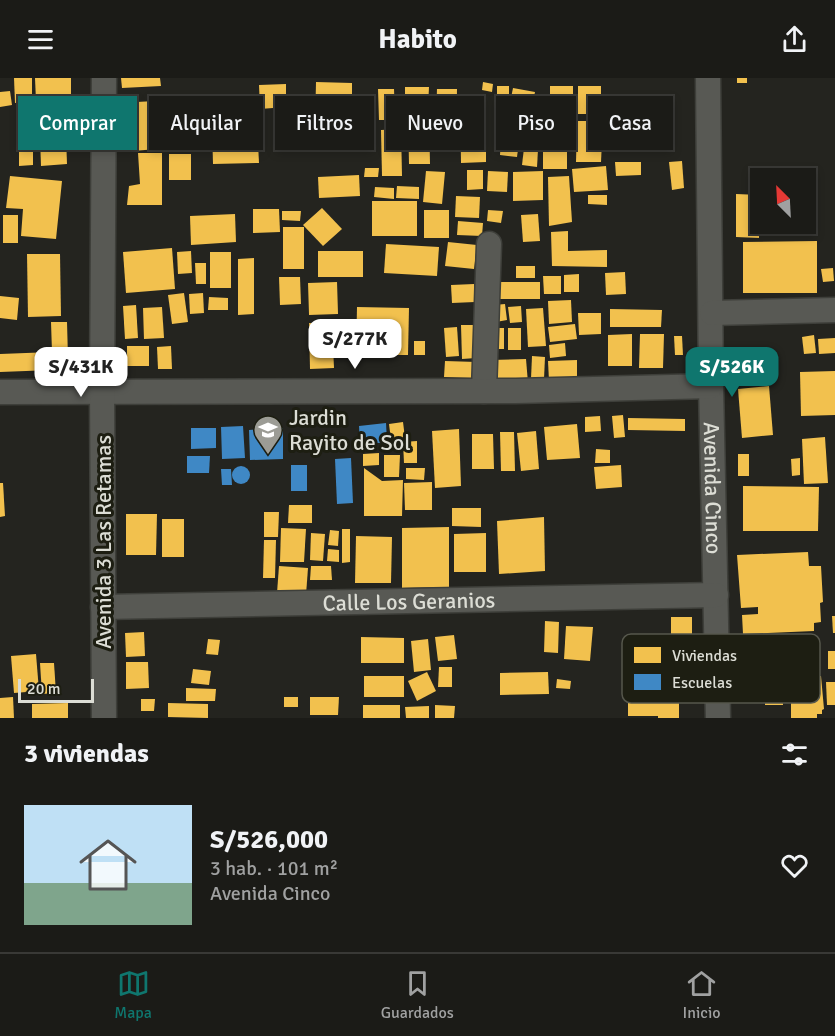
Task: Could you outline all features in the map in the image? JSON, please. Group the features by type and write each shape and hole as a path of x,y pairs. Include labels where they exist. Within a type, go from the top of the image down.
{"street":[{"name":"Avenida 3 Las Retamas","path":"104,78 102,390 104,718"},
{"name":"Avenida Cinco","path":"708,78 717,634"},
{"path":"484,391 489,244"},
{"path":"712,313 835,310"},
{"path":"0,392 484,391 711,386"},
{"name":"Calle Los Geranios","path":"103,607 716,595"},
{"name":"Avenida Cinco","path":"718,703 718,718"}],"building: Viviendas":[{"path":"14,78 32,78 32,96 18,96 18,103 15,103"},
{"path":"35,78 71,78 71,96 36,96"},
{"path":"121,78 160,78 161,86 122,88"},
{"path":"737,78 747,78 747,83 737,83"},
{"path":"316,82 352,83 352,96 316,96"},
{"path":"483,82 493,84 492,92 482,90"},
{"path":"286,84 286,96 275,96 275,108 263,109 263,96 259,96 259,85"},
{"path":"497,86 509,86 509,96 497,96"},
{"path":"550,86 573,86 573,96 550,96"},
{"path":"578,86 601,86 601,96 588,96 588,114 578,114"},
{"path":"405,87 429,87 429,96 405,96"},
{"path":"513,88 535,92 534,96 511,96"},
{"path":"378,89 394,89 394,96 386,96 386,120 379,120"},
{"path":"437,89 457,89 457,96 437,96"},
{"path":"10,91 12,105 0,107 0,92"},
{"path":"484,98 486,98 486,162 461,163 461,150 484,150"},
{"path":"149,101 149,150 121,152 121,150 137,150 137,102"},
{"path":"577,121 588,121 588,150 602,150 601,162 576,162"},
{"path":"381,130 386,130 386,150 401,150 402,176 382,176"},
{"path":"19,150 33,150 33,165 19,166"},
{"path":"40,150 66,150 67,164 41,166"},
{"path":"213,150 258,150 259,163 213,164"},
{"path":"409,150 430,150 430,164 409,164"},
{"path":"500,150 518,150 517,157 500,155"},
{"path":"524,150 538,150 537,167 522,165"},
{"path":"543,150 567,150 567,169 543,169"},
{"path":"138,153 162,153 162,205 127,205 129,186 140,184"},
{"path":"169,154 191,154 191,180 169,180"},
{"path":"682,161 684,188 672,190 669,162"},
{"path":"615,162 641,162 641,175 616,176"},
{"path":"606,166 608,190 574,192 572,169"},
{"path":"365,168 379,168 378,177 364,177"},
{"path":"467,170 483,170 483,189 467,190"},
{"path":"426,171 445,172 442,204 423,202"},
{"path":"488,171 508,172 507,192 487,191"},
{"path":"543,171 543,200 513,201 513,172"},
{"path":"359,175 360,196 319,198 318,177"},
{"path":"10,176 62,181 56,239 21,236 23,209 6,208"},
{"path":"569,176 572,222 549,226 548,177"},
{"path":"397,186 419,187 419,199 396,198"},
{"path":"375,187 394,188 394,199 374,197"},
{"path":"816,193 817,234 797,235 816,234"},
{"path":"736,194 750,195 750,234 759,234 759,238 736,237"},
{"path":"588,195 607,195 607,205 588,204"},
{"path":"456,196 480,197 479,218 455,217"},
{"path":"372,201 417,201 417,236 372,236"},
{"path":"322,208 342,229 323,246 303,225"},
{"path":"253,209 279,209 280,232 253,233"},
{"path":"424,210 449,210 449,238 424,238"},
{"path":"488,210 503,211 501,223 487,221"},
{"path":"282,211 301,211 300,221 282,220"},
{"path":"235,214 236,242 191,245 190,216"},
{"path":"538,214 540,241 523,242 521,215"},
{"path":"3,215 18,215 18,243 3,243"},
{"path":"458,221 483,223 482,236 457,235"},
{"path":"283,227 304,227 304,269 283,269"},
{"path":"568,231 568,251 607,250 607,267 552,266 551,232"},
{"path":"817,241 817,293 743,293 743,242"},
{"path":"448,242 477,245 474,269 445,266"},
{"path":"386,244 439,247 437,276 384,273"},
{"path":"172,248 175,289 126,293 123,252"},
{"path":"191,251 192,273 178,274 177,252"},
{"path":"318,251 363,251 363,277 318,277"},
{"path":"210,252 231,252 231,288 210,288"},
{"path":"27,254 60,254 61,316 28,317"},
{"path":"254,258 254,314 238,315 238,259"},
{"path":"195,263 206,263 206,284 196,284"},
{"path":"516,266 535,266 535,278 516,278"},
{"path":"833,268 834,281 823,282 821,269"},
{"path":"625,272 626,294 606,295 605,273"},
{"path":"579,274 579,292 564,292 564,275"},
{"path":"543,276 561,276 561,294 544,294"},
{"path":"279,277 300,277 301,304 280,305"},
{"path":"337,282 338,314 309,315 308,283"},
{"path":"496,282 540,282 540,299 496,299"},
{"path":"474,284 475,302 452,303 451,285"},
{"path":"184,293 188,322 172,324 168,295"},
{"path":"203,293 204,313 190,314 189,294"},
{"path":"0,296 19,298 17,320 0,318"},
{"path":"209,297 228,298 228,310 208,310"},
{"path":"571,300 572,322 549,324 548,301"},
{"path":"505,304 507,320 496,322 494,305"},
{"path":"136,305 138,338 125,339 123,306"},
{"path":"521,306 522,322 510,323 508,307"},
{"path":"162,307 164,338 144,339 143,308"},
{"path":"357,307 409,308 408,355 356,355"},
{"path":"543,308 546,346 528,347 526,309"},
{"path":"610,309 662,310 661,327 610,327"},
{"path":"578,313 601,313 601,334 579,335"},
{"path":"51,322 67,322 68,358 51,358 52,370 0,372 0,354 52,352"},
{"path":"309,323 332,323 334,368 310,369"},
{"path":"575,324 577,339 550,342 548,327"},
{"path":"461,325 475,325 476,358 462,359"},
{"path":"457,327 459,356 446,357 444,328"},
{"path":"490,328 504,328 504,349 490,349"},
{"path":"508,328 521,328 521,350 508,350"},
{"path":"632,334 632,366 608,366 608,335"},
{"path":"640,334 664,334 663,368 639,368"},
{"path":"814,335 816,353 804,354 802,337"},
{"path":"674,336 682,336 683,355 675,355"},
{"path":"835,338 835,353 819,354 818,339"},
{"path":"414,341 425,341 425,355 414,355"},
{"path":"565,343 566,356 550,358 549,345"},
{"path":"127,346 149,346 149,366 127,366"},
{"path":"171,346 172,369 158,369 157,347"},
{"path":"532,356 545,357 544,379 531,379"},
{"path":"526,359 528,383 492,385 491,360"},
{"path":"577,360 577,381 549,381 548,361"},
{"path":"445,361 477,362 476,378 444,377"},
{"path":"835,371 835,415 801,416 800,372"},
{"path":"769,386 773,435 742,438 738,389"},
{"path":"623,415 625,437 614,438 612,416"},
{"path":"600,416 601,431 585,432 585,417"},
{"path":"628,418 685,419 685,431 628,430"},
{"path":"403,422 405,438 391,440 389,424"},
{"path":"577,424 580,458 547,460 544,427"},
{"path":"459,429 461,486 435,488 432,431"},
{"path":"536,431 539,469 521,471 517,433"},
{"path":"500,432 514,432 515,471 501,471"},
{"path":"472,434 493,434 494,469 472,469"},
{"path":"825,437 828,483 804,484 802,439"},
{"path":"417,441 417,463 404,463 403,442"},
{"path":"596,449 610,450 610,463 595,463"},
{"path":"379,453 379,465 363,466 363,454"},
{"path":"738,454 749,454 749,476 738,476"},
{"path":"384,455 400,455 399,477 384,477"},
{"path":"800,458 800,475 792,476 791,459"},
{"path":"621,465 622,487 596,489 594,467"},
{"path":"364,468 382,481 403,480 402,516 364,516"},
{"path":"406,468 425,468 424,480 406,479"},
{"path":"432,482 432,510 405,510 404,483"},
{"path":"0,483 3,483 5,516 0,517"},
{"path":"743,486 819,487 818,531 743,531"},
{"path":"289,505 312,505 312,523 288,523"},
{"path":"452,508 481,508 481,527 452,526"},
{"path":"264,512 279,512 278,537 264,537"},
{"path":"126,514 157,514 156,555 126,555"},
{"path":"544,517 545,571 499,574 497,521"},
{"path":"162,519 184,519 184,557 162,557"},
{"path":"449,527 449,587 402,588 402,528"},
{"path":"281,528 306,529 304,562 280,562"},
{"path":"342,529 350,529 350,562 342,563"},
{"path":"330,530 339,531 338,546 328,545"},
{"path":"311,533 325,534 323,561 310,560"},
{"path":"486,533 486,572 454,572 454,534"},
{"path":"356,536 392,537 391,583 355,583"},
{"path":"264,540 276,540 275,578 263,578"},
{"path":"328,549 339,550 339,562 327,561"},
{"path":"808,552 809,566 821,566 823,602 820,603 821,622 814,623 814,631 743,634 742,615 758,614 758,607 741,608 737,555"},
{"path":"279,566 308,568 306,595 277,593"},
{"path":"311,566 331,566 332,580 310,580"},
{"path":"832,616 835,616 835,633 833,633"},
{"path":"671,617 692,617 692,634 671,634"},
{"path":"545,621 559,622 558,653 544,652"},
{"path":"566,626 593,627 590,661 564,659"},
{"path":"144,632 145,656 126,657 125,633"},
{"path":"454,635 457,659 438,661 435,637"},
{"path":"361,637 404,638 404,663 361,663"},
{"path":"208,639 220,640 218,655 206,654"},
{"path":"428,639 431,670 414,672 411,641"},
{"path":"828,651 835,651 835,669 828,669"},
{"path":"36,654 39,691 14,693 11,656"},
{"path":"126,662 148,662 149,688 126,689"},
{"path":"40,663 54,663 56,693 42,694"},
{"path":"439,667 452,667 452,687 438,687"},
{"path":"193,669 211,671 209,685 191,683"},
{"path":"427,672 436,691 417,701 408,681"},
{"path":"548,672 549,694 500,695 500,673"},
{"path":"364,676 404,676 404,697 364,697"},
{"path":"821,676 824,709 822,714 817,714 817,718 791,718 791,703 820,703"},
{"path":"557,679 571,681 570,689 556,688"},
{"path":"826,682 835,682 835,705 827,705"},
{"path":"186,688 216,689 215,701 186,701"},
{"path":"13,697 14,718 0,718 0,698"},
{"path":"284,697 298,697 298,707 284,707"},
{"path":"310,697 339,697 338,715 310,715"},
{"path":"141,699 155,699 154,711 141,711"},
{"path":"68,703 68,718 32,718 32,704"},
{"path":"168,703 208,704 208,718 168,717"},
{"path":"628,703 679,703 679,718 628,716"},
{"path":"765,703 783,703 783,705 765,705"},
{"path":"363,705 400,705 400,718 363,718"},
{"path":"435,705 455,706 454,718 435,718"},
{"path":"429,706 429,718 406,718 405,707"}],"building: Escuelas":[{"path":"386,423 387,442 360,445 359,426"},
{"path":"243,426 245,458 222,459 221,427"},
{"path":"191,428 216,428 216,448 191,449"},
{"path":"283,428 283,459 250,460 249,430"},
{"path":"187,456 210,456 209,473 187,473"},
{"path":"351,458 353,503 337,504 335,459"},
{"path":"291,465 307,465 307,491 291,491"},
{"path":"241,466 247,469 250,475 247,481 241,484 235,481 232,475 235,469"},
{"path":"221,469 231,469 232,485 222,485"}],"place":[{"name":"Jardin Rayito de Sol","path":"268,456"}]}
